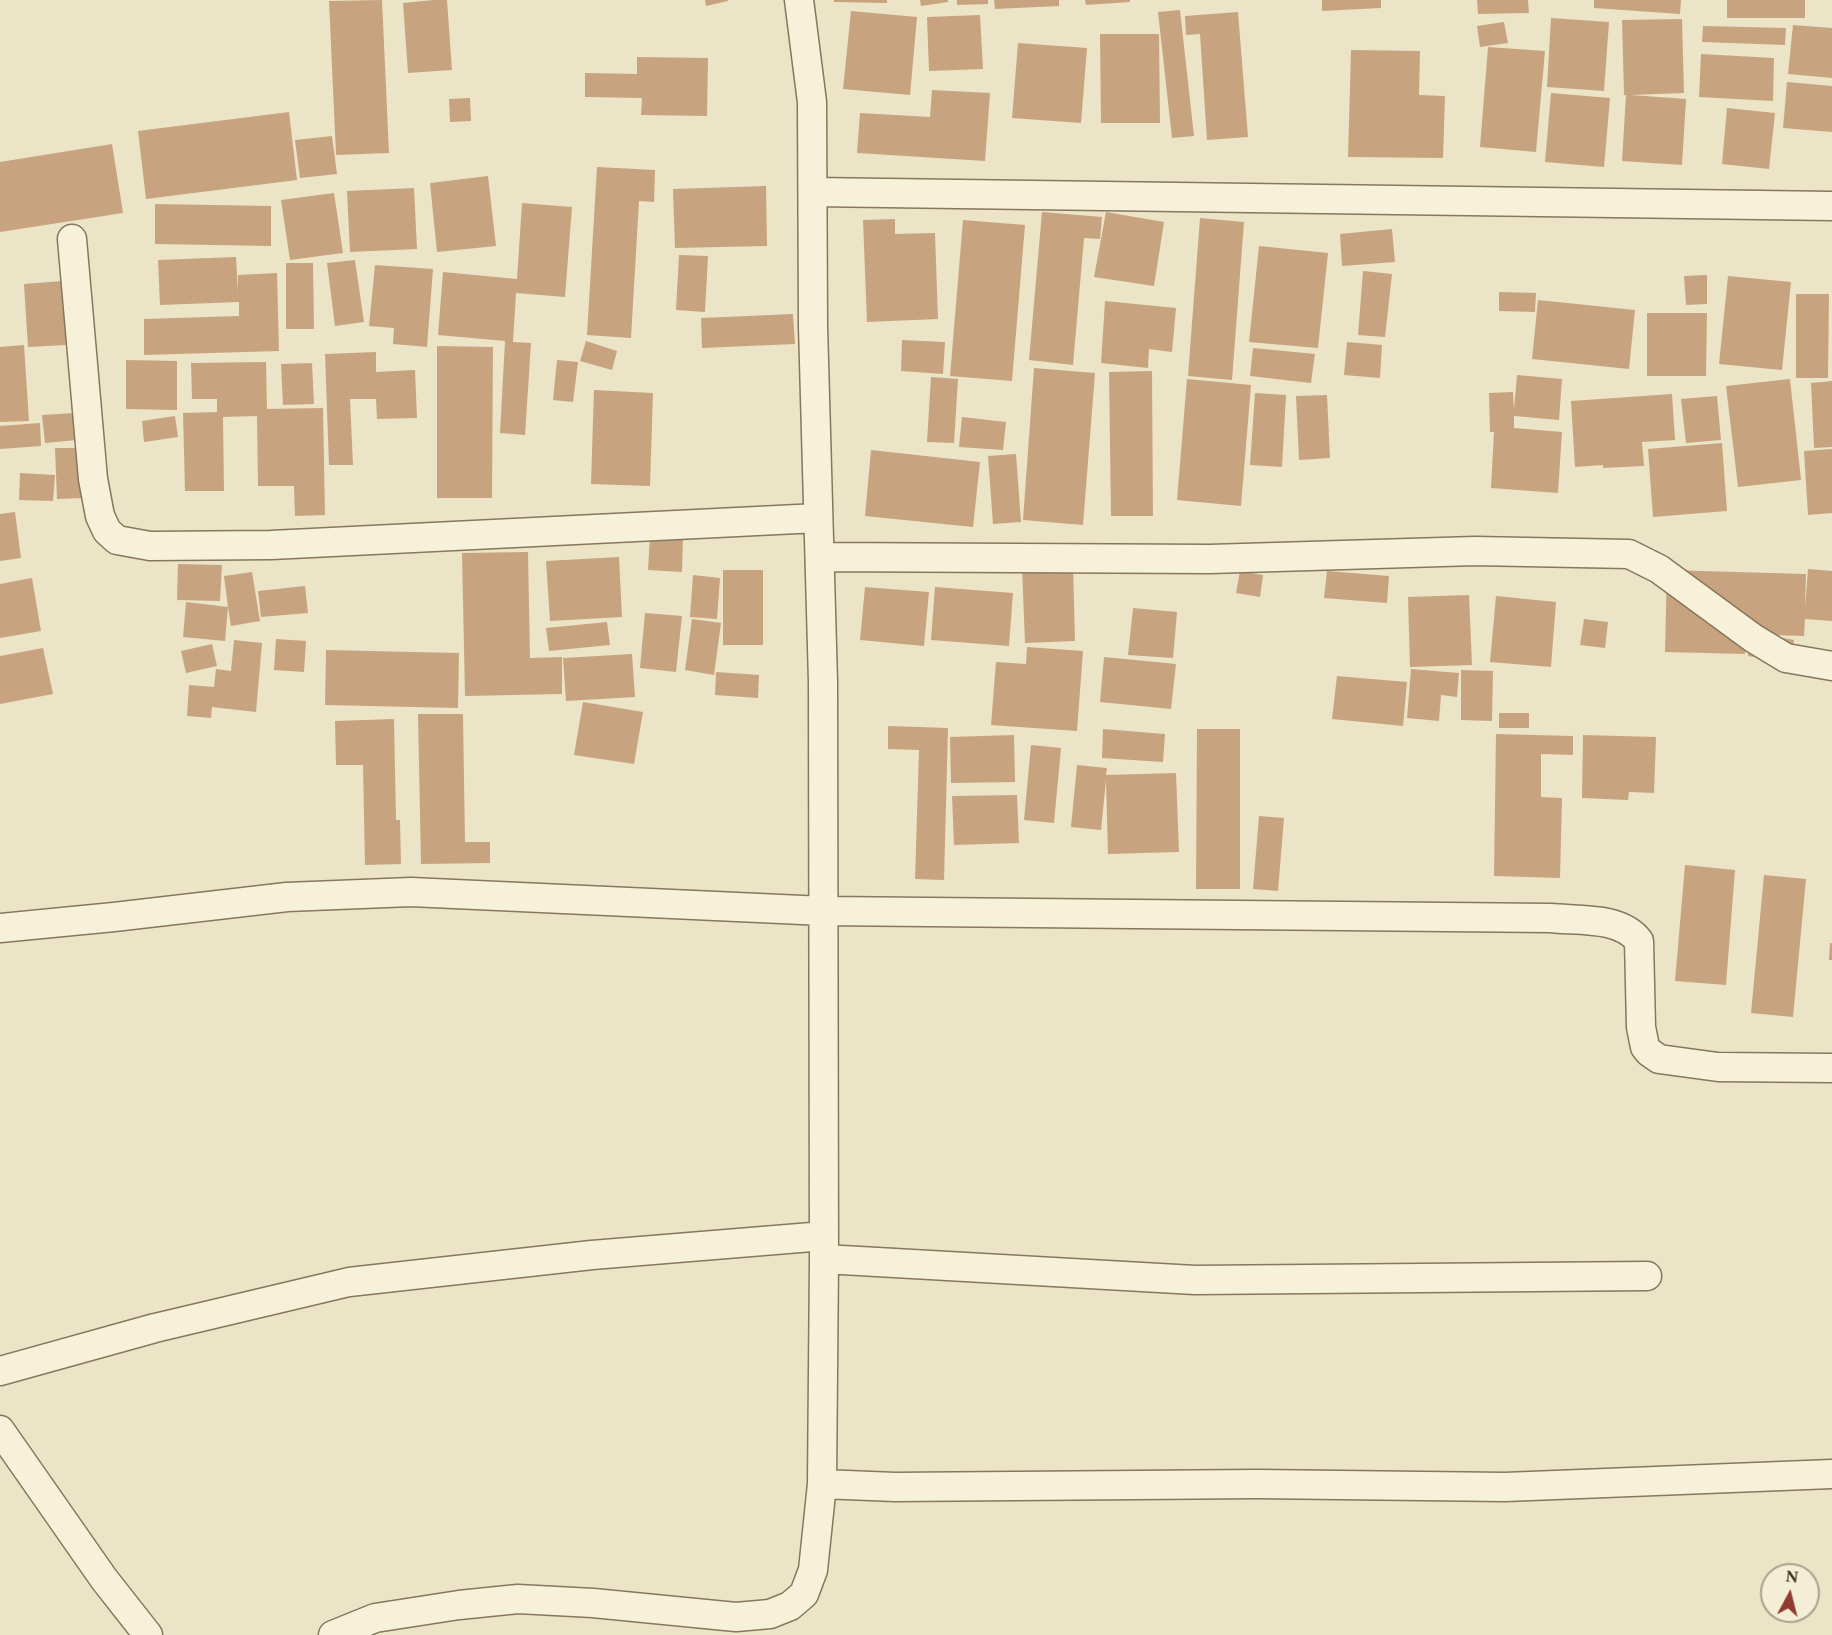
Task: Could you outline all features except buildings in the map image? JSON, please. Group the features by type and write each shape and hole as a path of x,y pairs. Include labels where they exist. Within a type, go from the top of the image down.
{"street":[{"path":"333,1635 375,1618 518,1599 593,1603 736,1617 770,1614 790,1606 804,1594 813,1570 822,1484 823,682 813,326 812,102 799,0"},
{"path":"813,192 1832,206"},
{"path":"72,240 93,479 100,516 107,531 117,540 150,546 271,545 818,518"},
{"path":"820,557 1210,559 1475,551 1629,554 1659,569 1753,638 1786,658 1832,666"},
{"path":"0,928 287,897 411,892 824,911 1550,918 1606,923 1629,930 1639,941 1641,1028 1645,1047 1659,1059 1718,1067 1832,1068"},
{"path":"0,1371 155,1328 349,1282 592,1255 824,1247 1195,1280 1647,1276"},
{"path":"0,1430 104,1579 147,1635"},
{"path":"822,1484 895,1487 1257,1484 1504,1486 1832,1473"}]}
